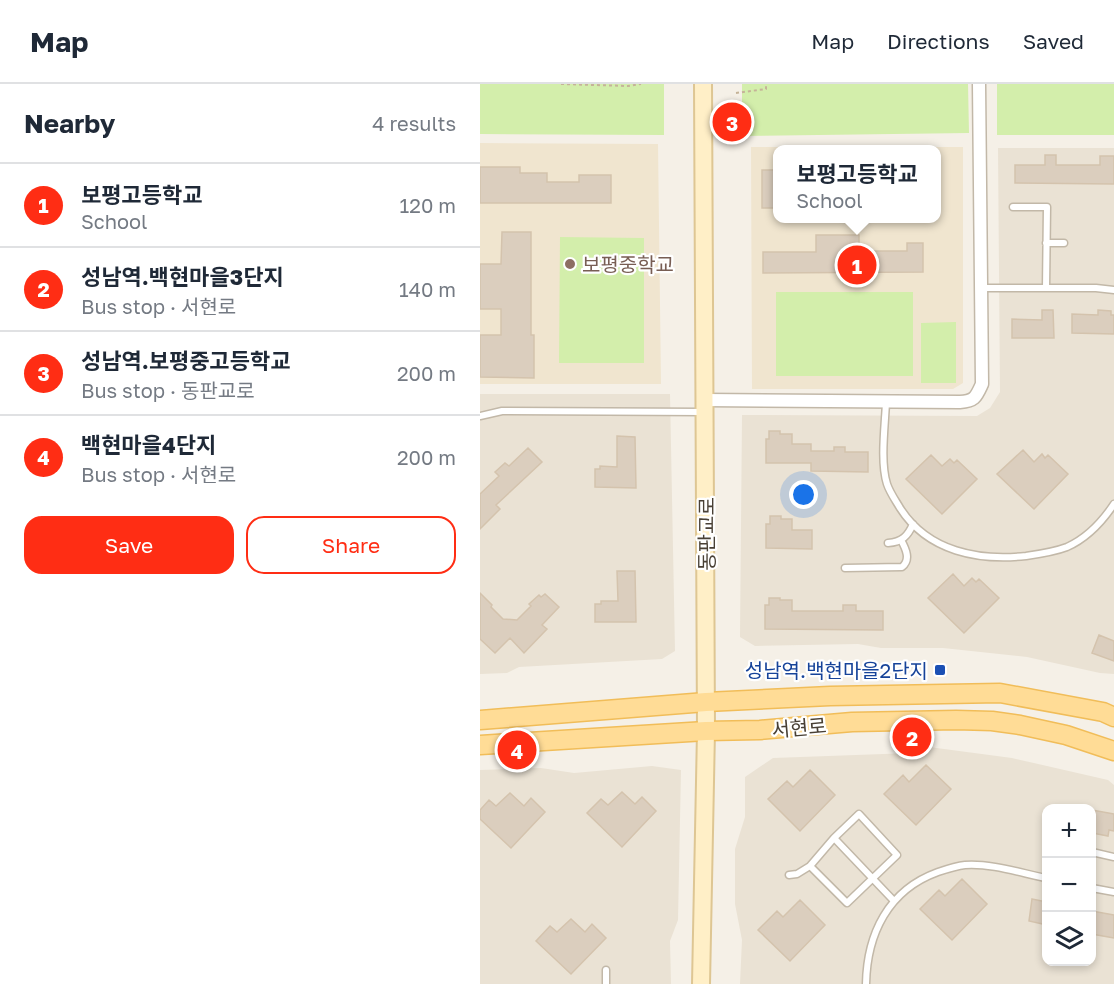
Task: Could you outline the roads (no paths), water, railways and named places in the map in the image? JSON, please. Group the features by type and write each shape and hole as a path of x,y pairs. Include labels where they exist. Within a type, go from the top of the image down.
{"main road":[{"name":"동판교로","path":"701,984 706,731 702,84"},
{"name":"서현로","path":"480,720 706,702 830,696 1000,693 1103,712 1114,717"},
{"name":"서현로","path":"480,745 921,720 992,721 1020,725 1066,735 1114,752"}],"street":[{"path":"705,406 970,402 977,395 982,384 979,84"}],"lane":[{"path":"1013,207 1047,207 1046,288"},
{"path":"1046,243 1064,243"},
{"path":"981,288 1114,290"},
{"path":"886,402 884,465 888,486 904,514 913,524 930,540 944,547 989,557 1043,554 1066,547 1081,539 1095,528 1114,504"},
{"path":"480,416 502,411 705,406"},
{"path":"888,543 901,540 913,524"},
{"path":"845,568 902,567 906,564 907,553 901,540"},
{"path":"789,875 797,874 810,866 859,814 897,855 847,903 810,866"},
{"path":"834,838 894,901"},
{"path":"1096,853 1114,857"},
{"path":"866,984 868,957 873,937 882,918 894,901 918,881 948,868 965,865 984,865 1042,877"},
{"path":"1096,889 1114,892"},
{"path":"606,970 606,984"}],"place":[{"name":"성남역.보평중고등학교","path":"732,122"},
{"name":"보평중학교","path":"570,264"},
{"name":"보평고등학교","path":"857,265"},
{"name":"성남역.백현마을2단지","path":"940,670"},
{"name":"성남역.백현마을3단지","path":"912,737"},
{"name":"백현마을4단지","path":"517,750"}]}
